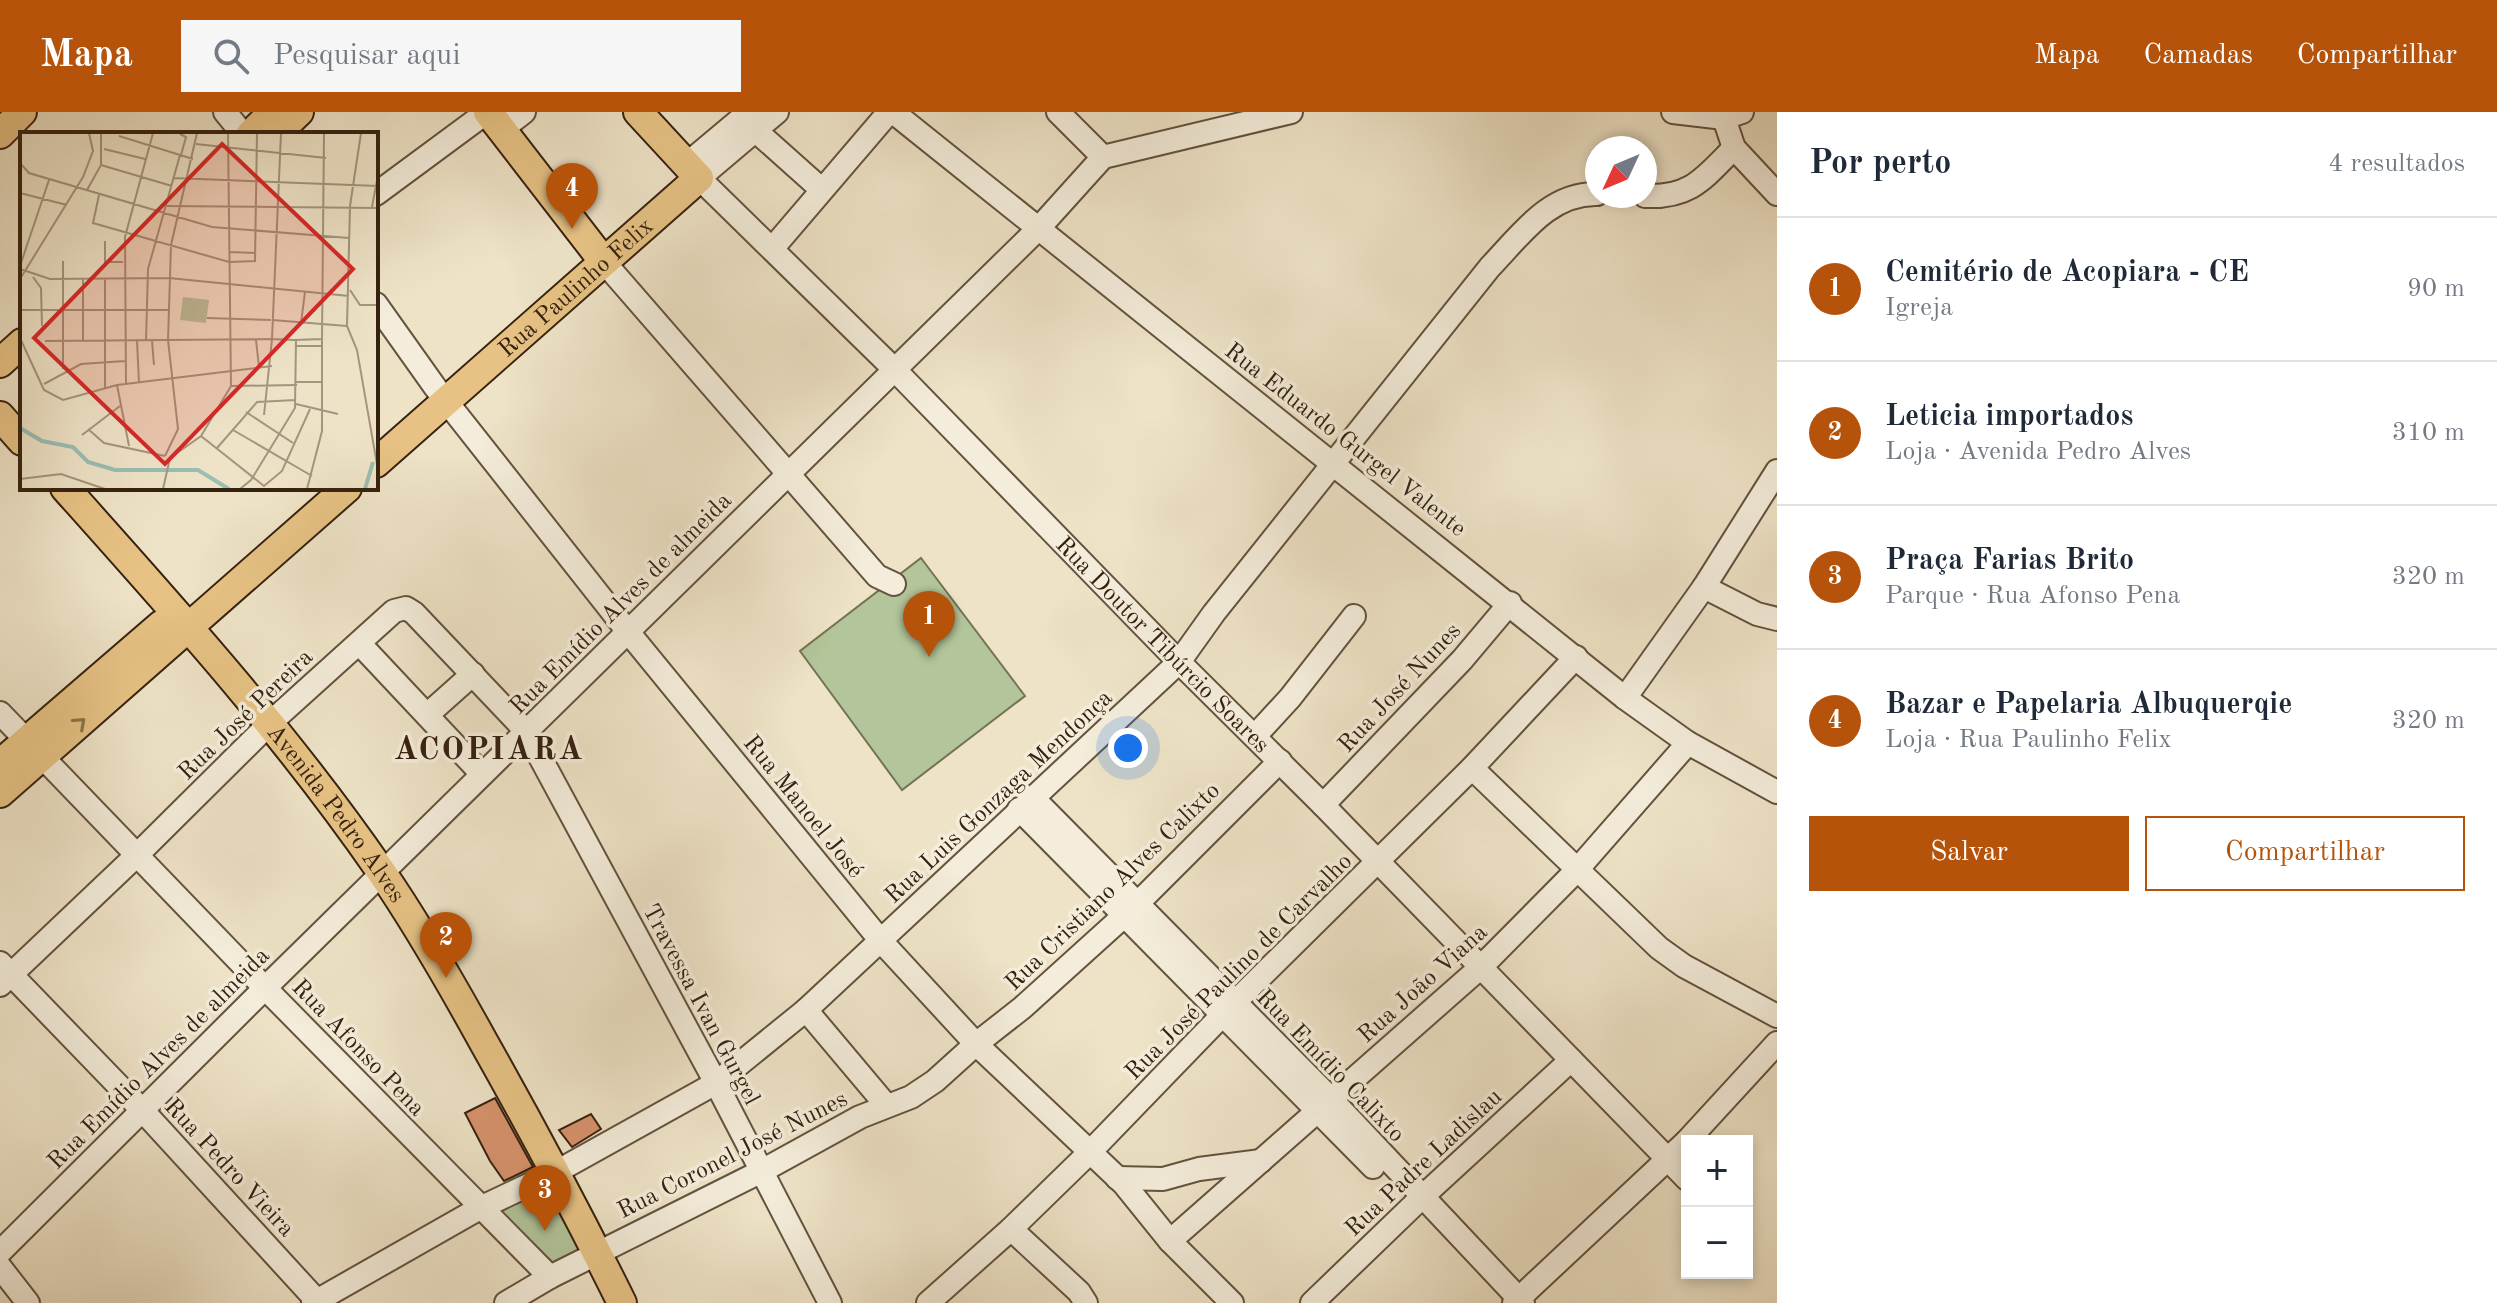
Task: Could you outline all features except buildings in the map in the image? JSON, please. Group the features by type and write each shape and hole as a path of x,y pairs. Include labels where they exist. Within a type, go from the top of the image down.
{"main road":[{"path":"0,134 22,112"},
{"name":"Rua Doutor Tibúrcio Soares","path":"638,112 693,171"},
{"path":"492,118 598,256"},
{"path":"256,132 281,122"},
{"name":"Rua Paulinho Felix","path":"378,461 441,394 693,171"},
{"path":"0,363 20,345"},
{"path":"0,385 20,367"},
{"name":"Rua Paulinho Felix","path":"378,437 441,394"},
{"path":"0,416 20,439"},
{"name":"Avenida Pedro Alves","path":"67,490 270,723 382,873 442,968 556,1172 622,1303"},
{"path":"0,793 35,748 182,619 317,490"},
{"path":"182,619 344,490"},
{"path":"0,764 35,748"}],"street":[{"path":"225,112 241,132"},
{"path":"378,193 492,118 524,112"},
{"name":"Rua Paulinho Felix","path":"693,171 750,119 777,112"},
{"path":"772,249 891,112"},
{"name":"Rua Eduardo Gurgel Valente","path":"891,112 1510,603 1625,698 1688,743 1777,792"},
{"path":"1058,112 1103,157 1291,112"},
{"path":"1673,112 1733,115 1734,148 1777,194"},
{"path":"750,119 821,189"},
{"path":"1657,196 1695,186 1734,148"},
{"name":"Rua Emídio Alves de almeida","path":"0,1252 1039,228 1103,157"},
{"name":"Rua Doutor Tibúrcio Soares","path":"693,171 894,369 1681,1173"},
{"name":"Rua Luis Gonzaga Mendonça","path":"316,1302 480,1208 556,1172 716,1083 806,1010 1179,662 1214,613 1490,267 1549,207 1568,197 1585,195"},
{"path":"598,256 877,576 894,584"},
{"name":"Rua Manoel José","path":"378,307 441,394 629,633 881,941 976,1044 1117,1178 1170,1241 1232,1303"},
{"path":"1625,698 1704,587 1777,471"},
{"path":"1704,587 1757,614 1777,619"},
{"name":"Rua José Nunes","path":"1323,805 1462,660 1510,603"},
{"name":"Rua José Pereira","path":"3,975 138,854 270,723 394,611 406,608 414,613 526,731"},
{"path":"1255,736 1290,698 1354,616"},
{"path":"359,643 482,774"},
{"name":"Rua José Paulino de Carvalho","path":"928,1303 1011,1229 1089,1153 1472,768 1576,657"},
{"path":"427,715 473,674"},
{"name":"Rua Afonso Pena","path":"0,713 550,1277"},
{"name":"Travessa Ivan Gurgel","path":"526,731 716,1083 830,1303"},
{"name":"Rua João Viana","path":"1170,1241 1481,967 1576,871 1688,743"},
{"name":"Rua Cristiano Alves Calixto","path":"976,1044 1022,1008 1130,910 1280,761"},
{"path":"1472,768 1659,948 1684,966 1777,1016"},
{"name":"Rua Emídio Calixto","path":"1026,803 1515,1302"},
{"name":"Rua Pedro Vieira","path":"3,975 143,1111 316,1302"},
{"path":"806,1010 886,1105"},
{"path":"1693,1135 1777,1043"},
{"name":"Rua Coronel José Nunes","path":"506,1303 550,1277 886,1105 911,1097 935,1081 976,1044"},
{"name":"Rua Padre Ladislau","path":"1312,1303 1571,1060"},
{"path":"1515,1302 1681,1147"},
{"path":"1117,1178 1163,1179 1199,1169 1261,1161"},
{"path":"1011,1229 1079,1292 1086,1303"},
{"path":"0,1267 28,1303"}],"green space":[{"path":"921,558 1025,696 902,790 800,651"},
{"path":"545,1184 581,1253 554,1265 498,1209"}],"place":[{"name":"Bazar e Papelaria Albuquerqie","path":"572,229"},
{"name":"Cemitério de Acopiara - CE","path":"929,657"},
{"name":"Leticia importados","path":"446,978"},
{"name":"Praça Farias Brito","path":"545,1231"}],"district":[{"name":"ACOPIARA","path":"489,748"}]}
